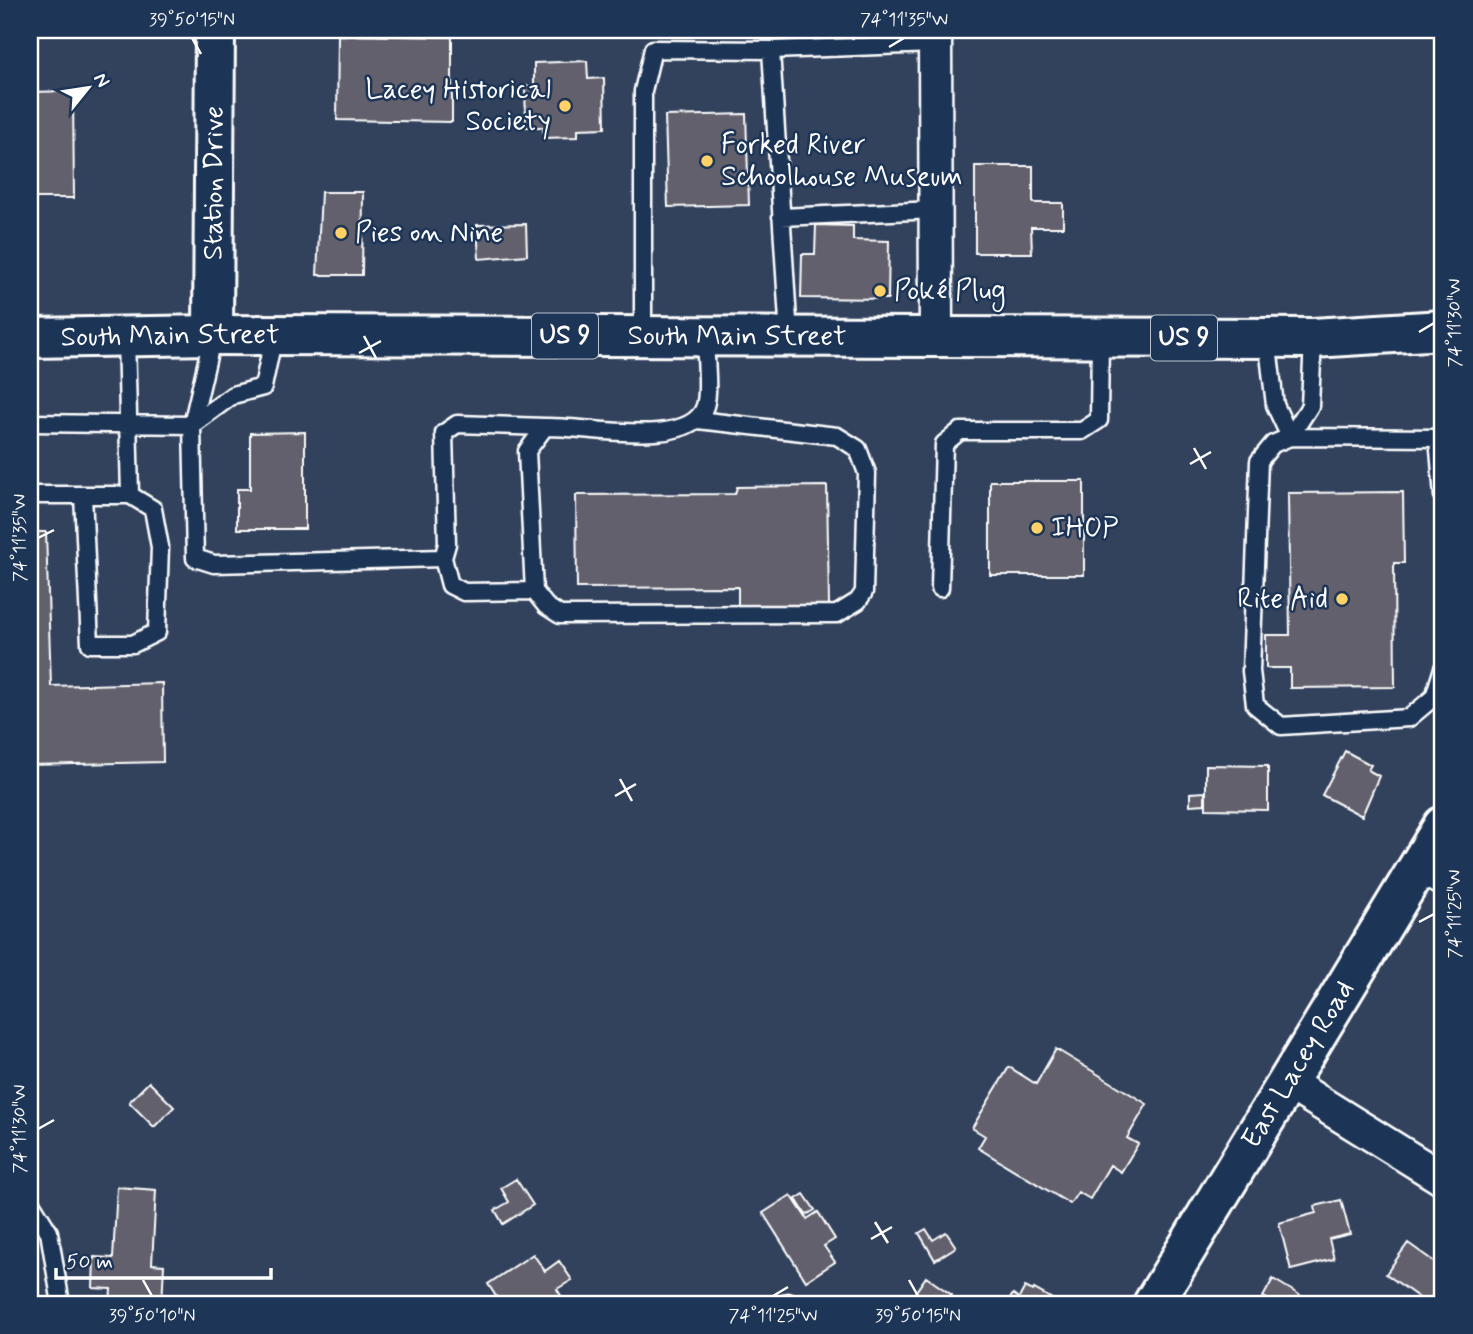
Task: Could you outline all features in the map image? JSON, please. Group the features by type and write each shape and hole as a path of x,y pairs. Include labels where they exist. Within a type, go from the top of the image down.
{"main road":[{"name":"Station Drive","path":"213,335 215,30"},
{"name":"South Main Street","path":"30,338 274,335 1313,338 1443,330"},
{"name":"East Lacey Road","path":"1153,1304 1287,1082 1429,881 1443,827"}],"street":[{"path":"935,37 936,337"},
{"path":"1287,1082 1443,1179"}],"lane":[{"path":"643,336 643,91 653,48 771,50 935,37"},
{"path":"771,50 789,337"},
{"path":"781,217 935,210"},
{"path":"213,335 192,425 195,558 214,564 443,558"},
{"path":"30,423 192,425 233,395 263,387 274,335"},
{"path":"125,336 130,495"},
{"path":"534,591 464,592 450,585 443,558 447,544 444,433 457,424 659,433 683,429 698,420 706,405 705,336"},
{"path":"940,588 944,444 960,431 1082,431 1093,427 1099,419 1100,338"},
{"path":"1267,338 1275,405 1290,438"},
{"path":"1290,438 1310,406 1313,338"},
{"path":"545,427 527,451 534,591 545,606 560,615 837,614 858,601 864,592 867,473 858,449 837,436 698,420"},
{"path":"1443,496 1441,438 1290,438 1273,444 1259,461 1251,671 1255,705 1281,726 1409,718 1439,700 1443,668"},
{"path":"30,495 83,495 130,495 153,509 160,547 157,632 133,644 90,644 83,495"},
{"path":"30,1201 49,1232 61,1304"}],"building":[{"path":"338,35 452,37 452,122 337,120"},
{"name":"Lacey Historical Society","path":"587,61 588,79 604,78 605,128 578,129 578,137 543,138 543,127 526,127 525,86 534,86 534,63"},
{"path":"73,91 74,198 30,198 30,92"},
{"name":"Forked River Schoolhouse Museum","path":"746,114 749,205 668,207 665,116"},
{"path":"975,166 1033,166 1033,203 1063,203 1063,227 1031,227 1032,253 975,253"},
{"name":"Pies on Nine","path":"321,192 363,192 362,275 317,275"},
{"path":"526,224 527,255 479,259 477,225"},
{"path":"816,225 853,226 853,240 889,241 888,299 801,298 802,254 815,254"},
{"path":"305,432 305,529 237,529 237,489 250,489 250,433"},
{"name":"IHOP","path":"990,481 1084,481 1084,575 990,575"},
{"path":"827,486 829,605 738,606 738,587 577,588 576,495 735,494 737,487"},
{"name":"Rite Aid","path":"1403,492 1404,563 1394,563 1395,687 1290,688 1290,668 1266,668 1266,635 1290,635 1288,493"},
{"path":"30,532 46,532 51,686 162,683 163,762 30,765"},
{"path":"1345,751 1371,765 1368,770 1379,776 1362,816 1322,795"},
{"path":"1206,765 1268,766 1268,810 1206,809"},
{"path":"1205,792 1205,804 1190,805 1190,793"},
{"path":"1056,1049 1147,1104 1127,1138 1138,1144 1121,1172 1110,1165 1090,1199 1078,1192 1070,1204 978,1148 985,1136 972,1128 1009,1067 1036,1084"},
{"path":"149,1082 174,1107 154,1127 129,1102"},
{"path":"516,1179 533,1205 503,1224 495,1210 509,1202 501,1188"},
{"path":"117,1187 156,1190 152,1264 164,1265 162,1304 110,1304 111,1289 93,1288 94,1257 113,1258"},
{"path":"804,1194 815,1210 806,1215 796,1199"},
{"path":"791,1195 807,1219 818,1212 835,1239 824,1246 835,1262 806,1281 763,1213"},
{"path":"1341,1200 1350,1234 1329,1239 1334,1259 1291,1270 1279,1223 1316,1213 1315,1206"},
{"path":"926,1229 933,1240 946,1232 956,1247 935,1260 919,1233"},
{"path":"1408,1243 1443,1268 1441,1304 1427,1298 1425,1302 1386,1274"},
{"path":"533,1254 545,1271 559,1261 572,1280 557,1289 566,1304 501,1304 488,1284"},
{"path":"926,1277 952,1295 945,1304 907,1304"},
{"path":"1273,1279 1303,1297 1299,1304 1276,1304 1263,1297"},
{"path":"1025,1287 1061,1304 1007,1304 1013,1294 1019,1298"}],"place":[{"name":"Lacey Historical Society","path":"565,106"},
{"name":"Forked River Schoolhouse Museum","path":"707,161"},
{"name":"Pies on Nine","path":"341,233"},
{"name":"Poké Plug","path":"880,291"},
{"name":"IHOP","path":"1037,528"},
{"name":"Rite Aid","path":"1342,599"}]}
